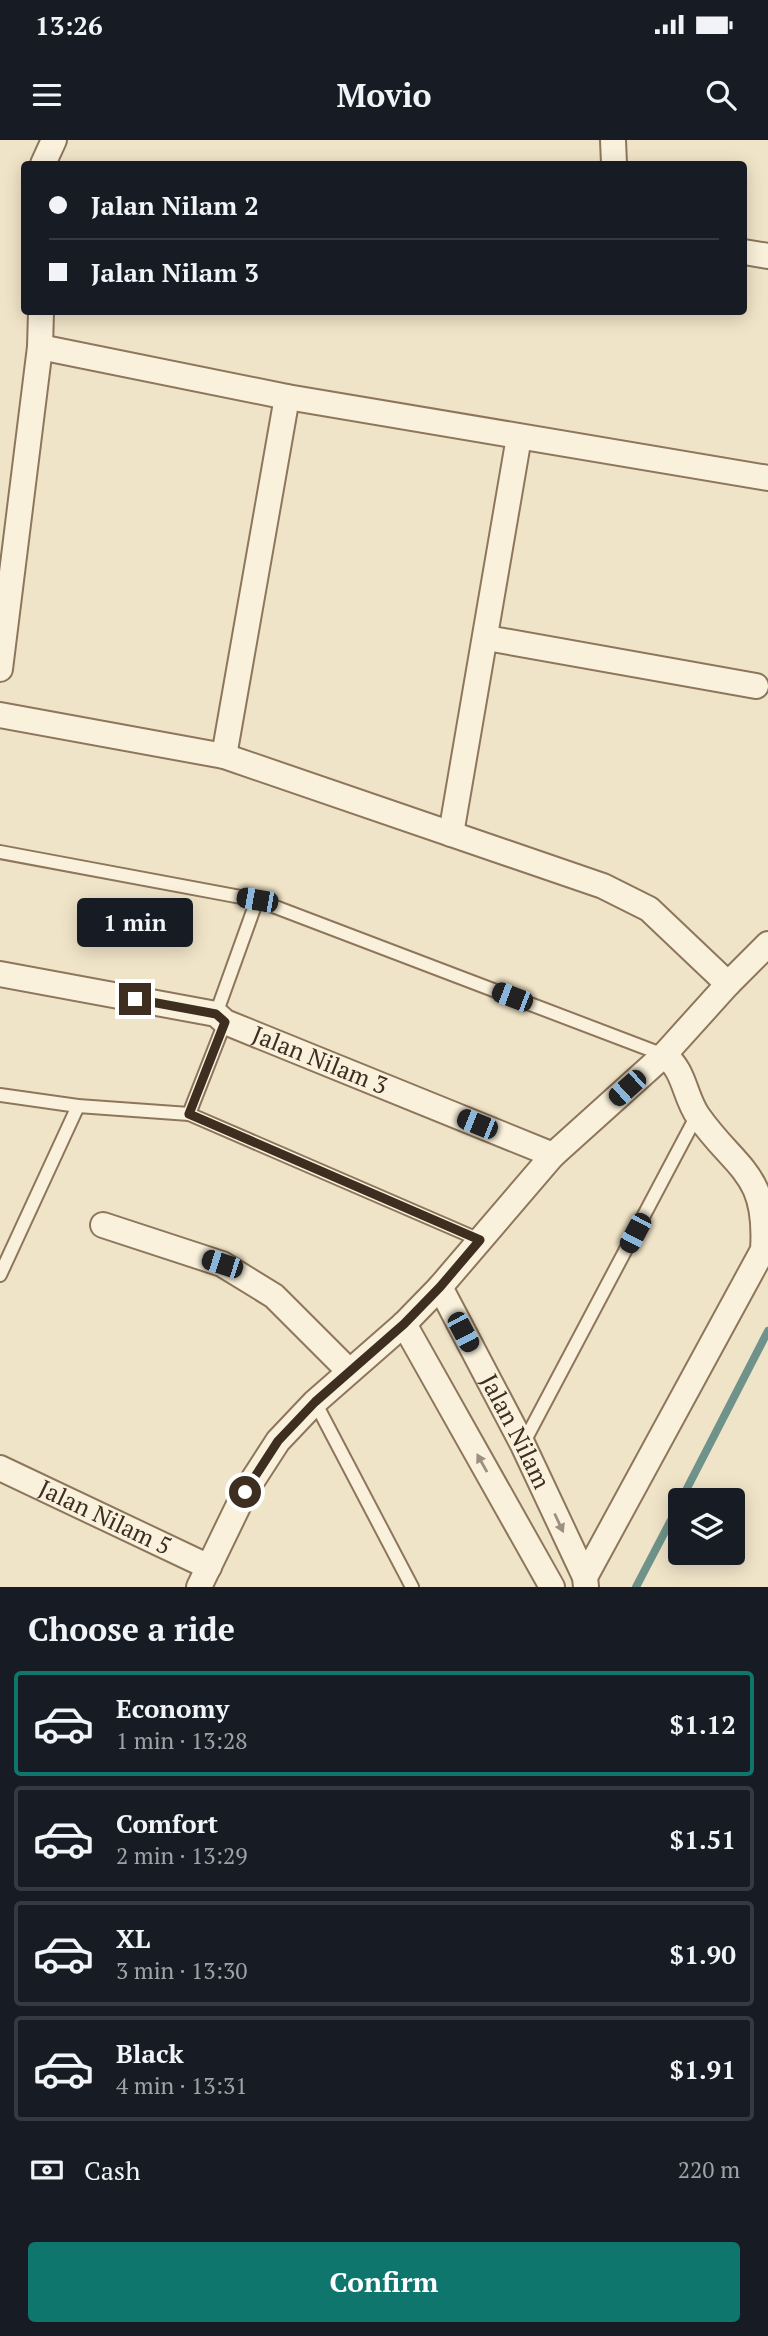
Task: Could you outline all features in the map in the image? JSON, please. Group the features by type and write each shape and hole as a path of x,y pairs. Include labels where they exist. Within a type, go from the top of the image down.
{"street":[{"path":"44,161 54,140"},
{"path":"612,140 614,161"},
{"path":"747,252 768,256"},
{"path":"0,669 40,347 41,315"},
{"path":"40,347 287,397 768,478"},
{"path":"224,756 287,397"},
{"path":"451,834 487,638 519,437"},
{"path":"487,638 756,686"},
{"path":"0,715 224,756 604,887 649,909 728,984"},
{"path":"204,1577 245,1492 278,1441 315,1402 404,1324 440,1287 553,1155 664,1055 728,984 765,951"},
{"name":"Jalan Nilam 3","path":"0,974 221,1018 553,1155"},
{"path":"585,1582 763,1250 766,1224 762,1200 753,1178 697,1115 675,1063 664,1055"},
{"path":"103,1225 222,1264 274,1296 349,1371"},
{"name":"Jalan Nilam","path":"440,1287 523,1445 585,1582"},
{"name":"Jalan Nilam","path":"404,1324 552,1587"},
{"name":"Jalan Nilam 5","path":"0,1468 204,1577"}],"lane":[{"path":"0,852 257,900 664,1055"},
{"path":"189,1114 257,900"},
{"path":"0,1095 78,1106 189,1114 480,1240"},
{"path":"0,1275 78,1106"},
{"path":"523,1445 697,1115"},
{"path":"315,1402 412,1587"}],"waterway":[{"path":"687,1488 768,1331"},
{"path":"636,1587 668,1526"}],"route":[{"path":"135,999 216,1014 225,1022 189,1114 480,1240 404,1324 315,1402 278,1441 245,1492"}]}
